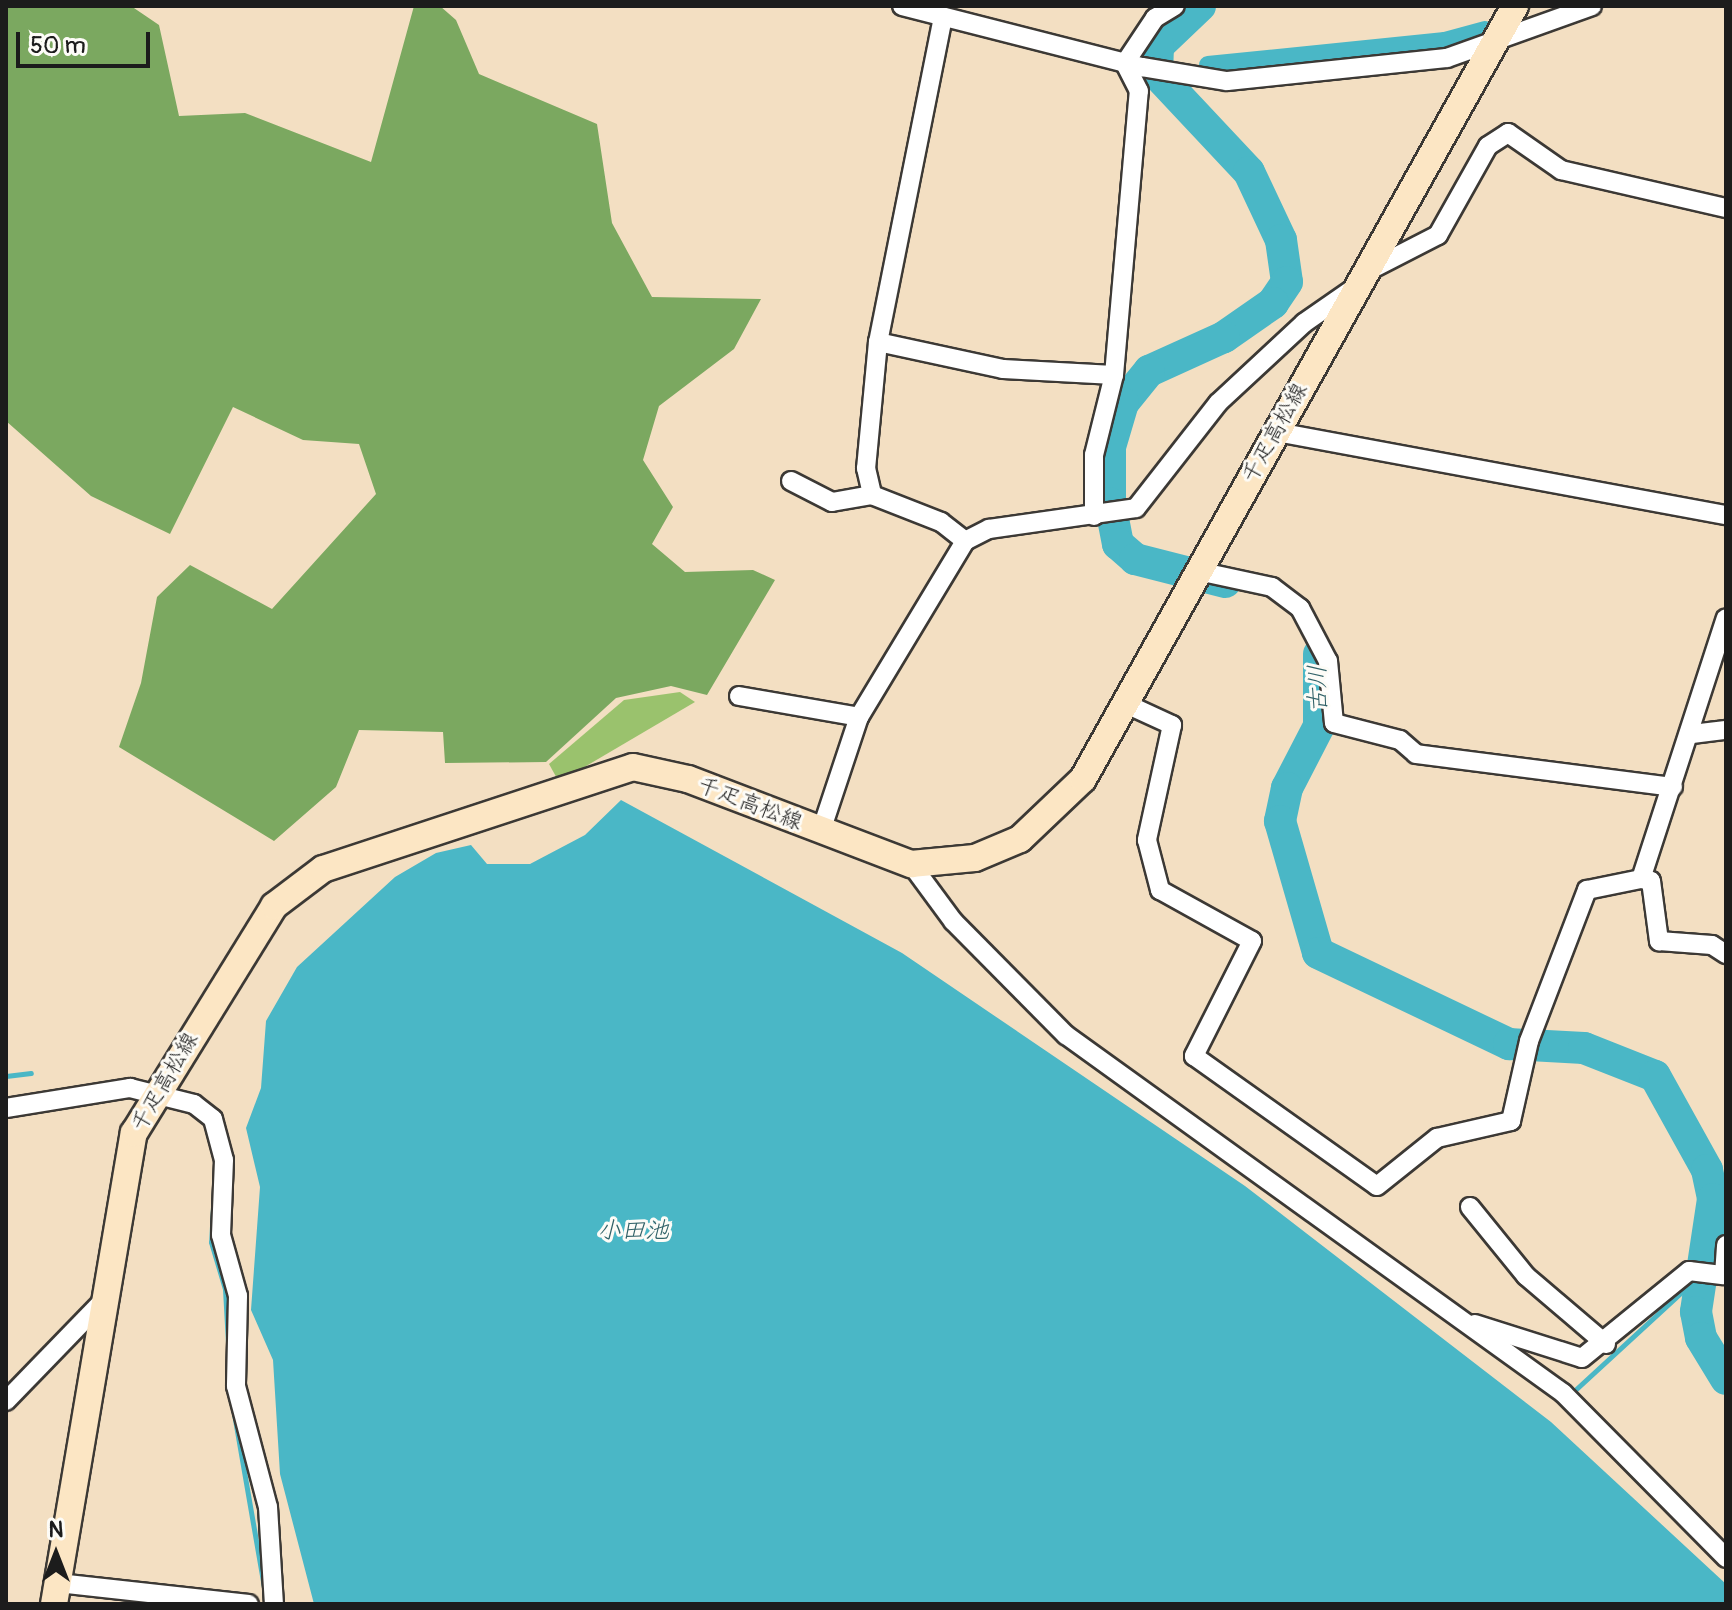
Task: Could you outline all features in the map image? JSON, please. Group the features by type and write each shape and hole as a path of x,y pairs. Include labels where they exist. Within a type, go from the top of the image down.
{"main road":[{"name":"千疋高松線","path":"56,1593 121,1177 155,1090 274,906 323,869 633,767 688,779 911,864 975,858 1020,839 1083,779 1515,6"}],"street":[{"path":"902,6 1185,77 1289,78 1447,58 1592,6"},
{"path":"1106,515 1094,455 1114,375 1139,91 1134,65 1155,18 1175,6"},
{"path":"872,495 865,439 878,342 933,12"},
{"path":"821,831 859,717 965,541 989,529 1106,515 1162,482 1218,403 1304,323 1360,280 1438,235 1488,146 1508,133 1561,170 1726,208"},
{"path":"878,342 1003,369 1114,375"},
{"path":"1277,432 1726,515"},
{"path":"791,481 832,502 872,495 941,522 965,541"},
{"path":"1194,578 1272,587 1300,608 1328,661 1334,723 1400,740 1416,754 1673,787"},
{"path":"1641,879 1692,734 1726,618"},
{"path":"739,696 859,717"},
{"path":"1124,703 1172,725 1147,840 1160,890 1252,941 1194,1056 1377,1186 1437,1138 1511,1121 1529,1041 1587,890 1641,879 1651,881 1659,941 1712,945 1726,954"},
{"path":"1692,734 1726,730"},
{"path":"911,864 953,921 1066,1035 1563,1393 1726,1558"},
{"path":"6,1108 107,1089 155,1090 194,1104 213,1119 220,1138 221,1235 238,1296 236,1386 268,1507 274,1604"},
{"path":"1470,1207 1526,1276 1606,1344"},
{"path":"1459,1319 1564,1357 1582,1358 1606,1344 1689,1271 1724,1275 1726,1245"},
{"path":"6,1401 104,1300"},
{"path":"56,1593 249,1604"}],"green space":[{"path":"6,6 131,6 159,25 179,116 245,113 371,162 414,6 440,6 456,20 479,74 597,124 612,223 652,297 761,299 734,349 659,406 643,460 673,507 652,544 685,572 753,570 775,580 707,695 671,686 616,698 546,762 445,763 443,732 359,730 336,787 274,841 119,747 141,683 157,597 190,565 272,609 376,494 359,444 303,440 233,407 170,534 91,496 6,421"},
{"path":"680,692 695,702 559,782 549,764 624,700"}],"water":[{"name":"小田池","path":"621,800 902,953 1245,1186 1551,1422 1726,1584 1726,1604 314,1604 280,1474 273,1360 251,1310 260,1187 246,1128 261,1088 266,1021 297,967 395,877 436,853 471,845 487,864 530,864 585,835"}],"waterway":[{"name":"古川","path":"1200,6 1158,46 1157,74 1249,172 1281,240 1287,282 1273,303 1224,337 1149,371 1123,403 1110,447 1110,503 1118,544 1135,559 1225,582"},
{"path":"1208,65 1445,41 1485,30"},
{"name":"古川","path":"1319,654 1319,726 1287,788 1280,821 1318,953 1509,1044 1584,1048 1655,1076 1707,1170 1713,1199 1696,1312 1701,1338 1726,1379"},
{"path":"6,1076 31,1073"},
{"path":"213,1207 211,1242 225,1289 228,1343"},
{"path":"1709,1230 1726,1230"},
{"path":"1574,1391 1697,1278"},
{"path":"231,1396 264,1587"}]}
